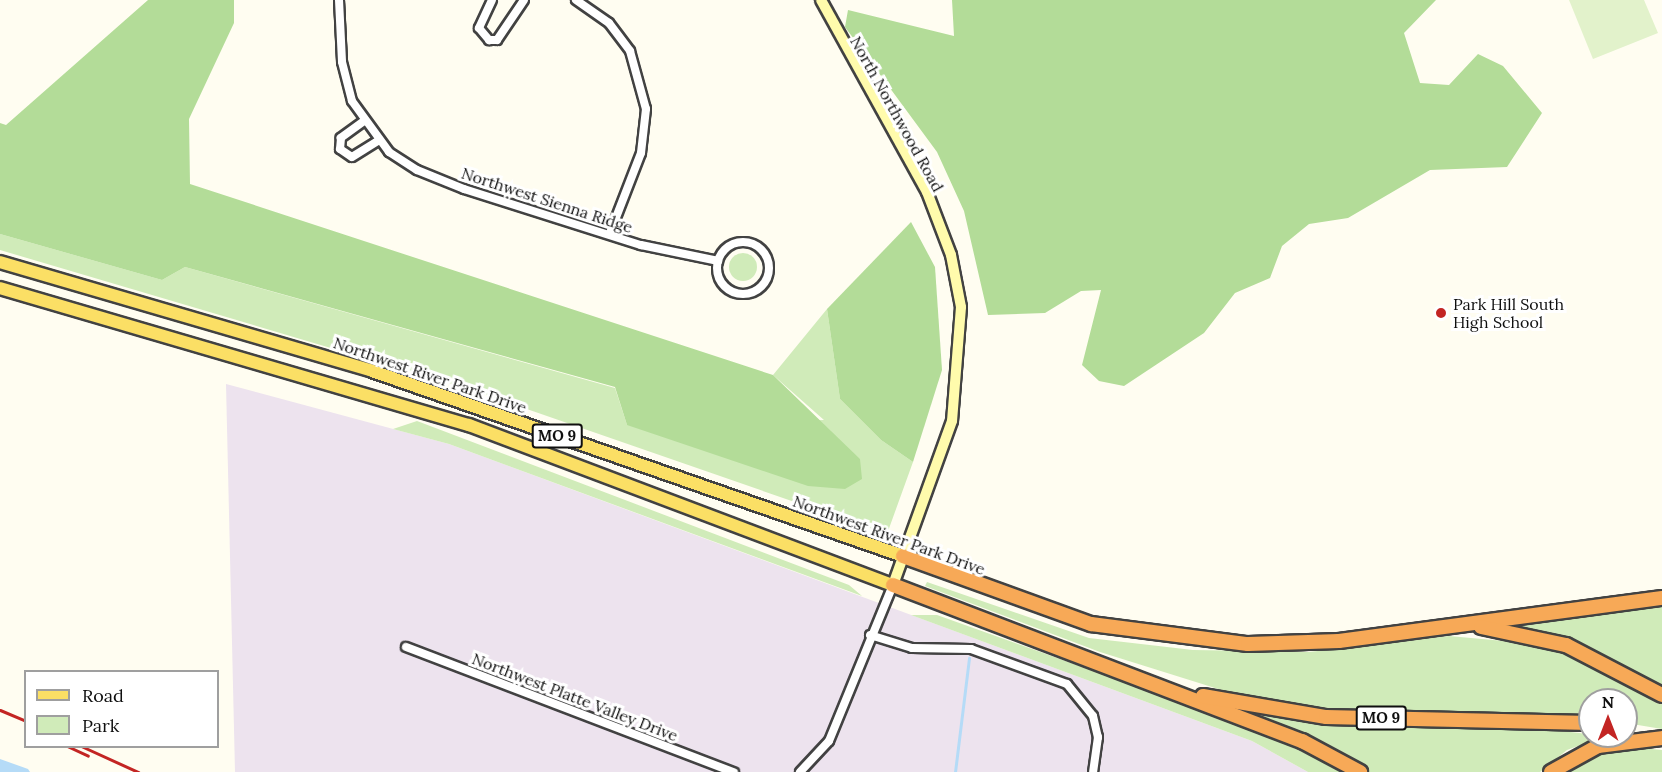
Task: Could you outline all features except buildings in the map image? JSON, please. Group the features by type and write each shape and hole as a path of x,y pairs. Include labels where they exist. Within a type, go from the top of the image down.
{"highway":[{"name":"Northwest River Park Drive","path":"903,556 1046,611 1137,634 1248,644 1339,641 1444,627"},
{"name":"Northwest River Park Drive","path":"892,585 1175,692"},
{"path":"1595,604 1662,589"},
{"name":"MO 9","path":"1444,627 1595,604 1662,598"},
{"path":"1444,627 1490,628 1566,645 1662,695"},
{"path":"1175,692 1302,741 1360,772"},
{"name":"MO 9","path":"1175,692 1326,717 1578,723"},
{"path":"1638,733 1662,738"},
{"path":"1551,772 1598,746 1662,738"}],"main road":[{"name":"Northwest River Park Drive","path":"0,262 372,371 903,556"},
{"name":"Northwest River Park Drive","path":"0,288 469,424 892,585"}],"street":[{"name":"Northwest Sienna Ridge","path":"339,0 342,62 364,121 379,140 417,170 666,252 718,261"},
{"path":"492,0 479,28 489,39 497,40 525,0"},
{"path":"576,0 609,23 630,51 646,109 641,153 610,233"},
{"name":"North Northwood Road","path":"820,0 927,192 951,255 961,307 952,421 892,585"},
{"path":"364,121 341,138 340,149 352,157 379,140"},
{"path":"750,243 765,255 768,275 755,290 736,292 720,280 718,261 730,245 750,243"},
{"path":"800,772 829,741 892,585"},
{"path":"870,635 912,648 971,649 1067,684 1093,716 1098,737 1093,772"},
{"name":"Northwest Platte Valley Drive","path":"406,647 734,772"}],"shaded area":[{"path":"226,384 449,444 1252,741 1308,772 235,772"}],"green space":[{"path":"148,0 234,0 234,23 189,119 190,184 773,375 860,459 862,479 845,489 808,486 627,425 615,387 185,267 162,280 0,234 0,123 6,125"},
{"path":"952,0 1436,0 1404,33 1420,83 1449,85 1478,54 1503,66 1542,113 1507,167 1430,170 1348,218 1309,224 1282,246 1270,278 1235,293 1204,333 1124,386 1099,381 1082,365 1101,290 1081,291 1045,313 988,315 964,211 937,152 845,27 848,10 954,36"},
{"path":"1569,0 1644,0 1658,33 1593,59"},
{"path":"911,222 935,267 942,370 913,462 881,440 840,399 827,309"},
{"path":"0,234 162,280 185,267 615,388 627,425 824,420 773,375 827,309 840,399 881,440 913,462 887,534 469,389 0,250"},
{"path":"743,253 753,257 757,267 753,277 743,281 733,277 729,267 733,257"},
{"path":"417,421 849,585 862,596 449,444 393,429"},
{"path":"927,582 1089,638 1193,650 1309,652 1449,636 1527,643 1579,658 1637,688 1578,688 1578,718 1320,709 1231,693 1100,652 925,586"},
{"path":"1662,603 1662,687 1586,646 1506,625"},
{"path":"911,615 937,615 1247,726 1345,772 1308,772 1252,741"},
{"path":"1638,689 1662,701 1662,729 1638,725"},
{"path":"1259,715 1321,724 1536,728 1578,733 1578,746 1567,750 1540,772 1369,772"},
{"path":"1624,748 1662,750 1662,772 1559,772 1596,752"}],"water":[{"path":"0,759 28,769 30,772 0,772"}],"waterway":[{"path":"955,772 969,658"}],"railway":[{"path":"0,710 24,720"},
{"path":"71,748 88,756"},
{"path":"85,748 138,772"}],"place":[{"name":"Park Hill South High School","path":"1441,313"}]}
